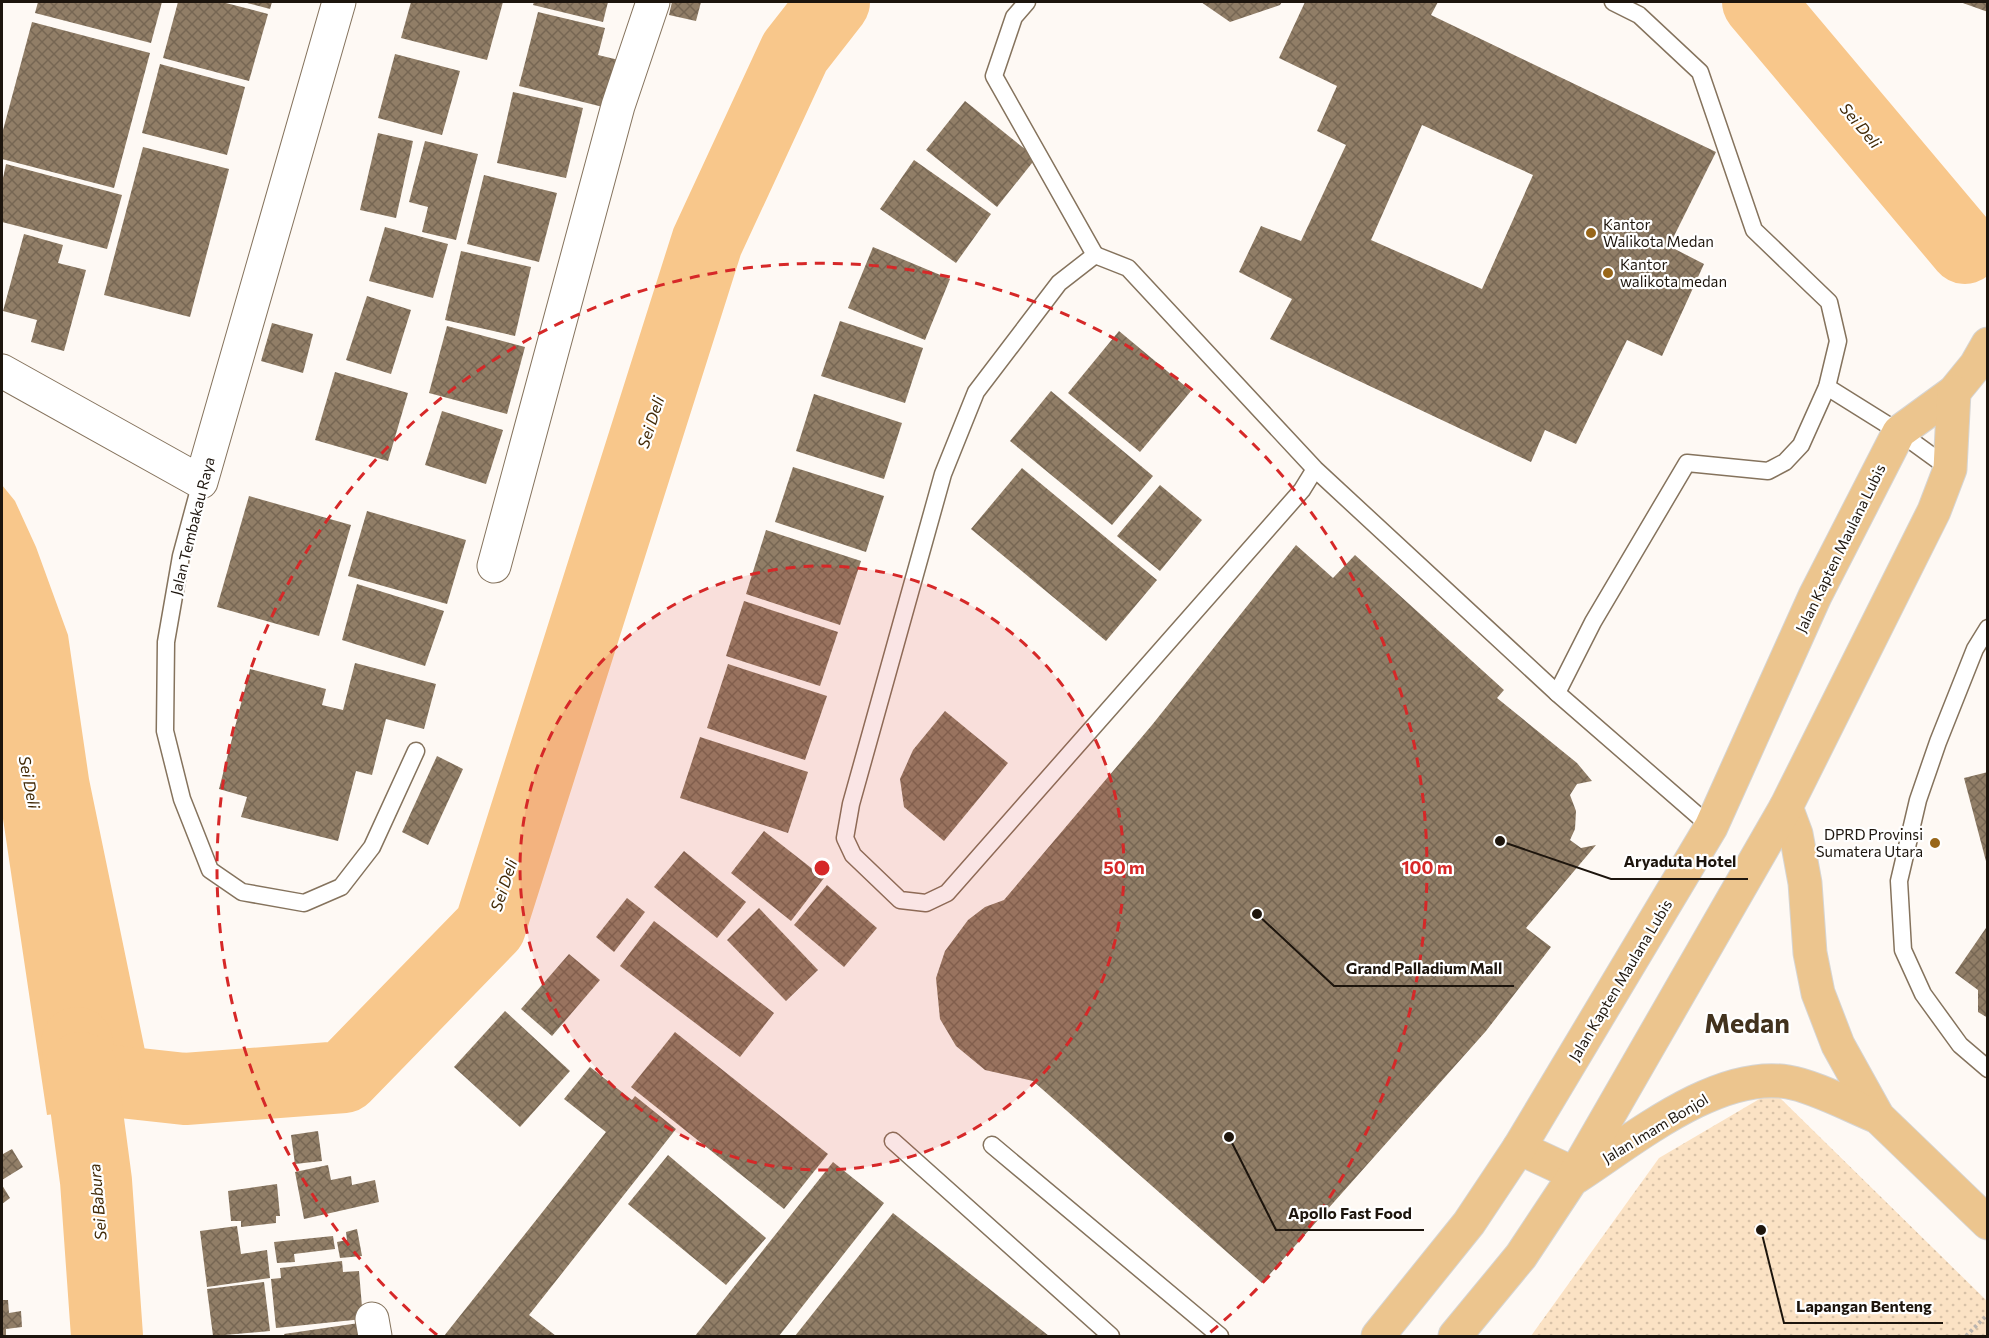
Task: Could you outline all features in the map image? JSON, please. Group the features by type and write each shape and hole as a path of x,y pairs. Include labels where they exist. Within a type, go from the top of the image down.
{"main road":[{"name":"Jalan Kapten Maulana Lubis","path":"1378,1336 1469,1223 1519,1148 1711,827 1815,596 1899,432 1954,392 1982,354"},
{"path":"1455,1336 1521,1256 1574,1176 1786,807 1934,511 1950,469 1954,392"},
{"name":"Jalan Imam Bonjol","path":"1786,807 1796,834 1805,883 1810,953 1818,993 1838,1045 1878,1117 1988,1223"},
{"name":"Jalan Imam Bonjol","path":"1574,1176 1697,1101 1729,1088 1764,1080 1791,1082 1878,1117"},
{"path":"1519,1148 1574,1176"}],"street":[{"name":"Jalan Tembakau Raya","path":"201,482 339,2"},
{"path":"494,566 618,106 653,2"},
{"path":"2,371 201,482"}],"lane":[{"path":"1027,2 1014,17 994,76 1095,255 1128,268 1315,469 1557,693 1711,827"},
{"path":"1557,693 1593,622 1687,464 1767,471 1785,462 1801,446 1827,387 1838,341 1829,302 1754,230 1700,72 1639,15 1613,2"},
{"path":"1095,255 1059,283 976,392 943,474 851,804 845,838 861,863 900,900 926,903 947,893 1294,499 1315,469"},
{"path":"1827,387 1899,432 1950,469"},
{"name":"Jalan Tembakau Raya","path":"201,482 181,556 166,642 165,731 182,799 210,870 242,892 304,903 341,887 372,847 416,751"},
{"path":"1988,628 1975,649 1938,742 1918,800 1899,882 1903,950 1923,994 1960,1045 1988,1069"},
{"path":"893,1141 1111,1336"},
{"path":"992,1145 1220,1336"}],"path":[{"path":"1966,1336 1988,1314"}],"shaded area":[{"path":"1773,1091 1987,1301 1987,1336 1531,1336 1659,1158"}],"water":[{"path":"2,485 15,501 36,547 68,635 89,779 155,1099 47,1115 2,812"}],"building":[{"path":"38,2 162,2 151,43 35,13"},
{"path":"178,2 222,2 268,14 249,81 163,58"},
{"path":"243,2 272,2 270,9"},
{"path":"411,2 503,2 487,60 401,38"},
{"path":"534,2 608,2 603,22 533,5"},
{"path":"672,2 701,2 696,21 669,15"},
{"path":"1201,2 1282,2 1280,5 1230,22"},
{"name":"Kantor Walikota Medan","path":"1305,2 1438,2 1431,15 1716,152 1669,246 1704,264 1662,356 1627,340 1576,444 1545,430 1531,462 1270,339 1292,299 1239,272 1261,226 1301,241 1346,145 1317,131 1337,86 1279,58","holes":["1422,125 1533,175 1482,289 1371,240"]},
{"path":"1960,2 1988,2 1988,12"},
{"path":"538,12 605,28 598,55 627,62 615,110 519,86"},
{"path":"32,22 150,53 114,188 2,159 2,134"},
{"path":"395,54 460,71 442,135 378,118"},
{"path":"160,64 245,87 227,155 142,133"},
{"path":"513,92 583,108 566,178 497,163"},
{"path":"965,101 1036,158 997,207 926,150"},
{"path":"378,133 413,141 396,218 360,210"},
{"path":"425,141 478,154 456,240 422,232 428,207 409,202"},
{"path":"143,147 229,169 190,317 104,295"},
{"path":"914,160 991,214 956,263 880,209"},
{"path":"6,164 122,195 107,249 2,222 2,183"},
{"path":"484,175 557,193 539,262 467,244"},
{"path":"385,227 448,244 433,298 369,281"},
{"path":"24,234 63,245 58,263 86,270 64,351 31,342 37,320 3,311"},
{"path":"873,247 950,279 925,340 848,308"},
{"path":"461,251 531,267 515,336 445,320"},
{"path":"367,296 411,310 391,374 346,360"},
{"path":"840,321 923,348 905,403 821,376"},
{"path":"272,323 313,334 303,373 261,361"},
{"path":"447,326 525,347 507,414 429,393"},
{"path":"1119,331 1191,391 1140,452 1068,393"},
{"path":"335,372 408,393 388,461 315,440"},
{"path":"1051,391 1153,476 1112,525 1010,441"},
{"path":"814,394 902,423 884,479 796,451"},
{"path":"442,411 503,430 486,484 425,465"},
{"path":"793,467 884,496 866,552 775,522"},
{"path":"1022,468 1157,580 1106,641 971,529"},
{"path":"1160,485 1202,520 1160,571 1117,536"},
{"path":"249,496 351,525 319,636 217,607"},
{"path":"367,511 466,540 447,604 348,576"},
{"path":"766,530 861,561 840,625 746,594"},
{"path":"1296,545 1333,578 1355,555 1504,690 1497,698 1577,763 1592,781 1577,784 1570,795 1576,811 1575,829 1570,840 1581,848 1596,845 1526,928 1551,947 1486,1031 1262,1283 1033,1081 985,1070 956,1046 940,1019 936,978 945,951 968,920 985,907 1004,900 1152,725"},
{"path":"357,584 444,611 425,666 342,640"},
{"path":"744,601 838,632 820,686 726,656"},
{"path":"355,663 436,684 424,729 386,719 372,775 356,771 338,841 241,817 247,797 219,789 250,669 326,689 322,705 343,710"},
{"path":"728,664 827,696 805,760 707,728"},
{"path":"945,711 1008,763 944,841 904,807 900,779 913,750"},
{"path":"700,737 808,772 788,833 680,798"},
{"path":"437,756 463,769 428,845 402,832"},
{"path":"1988,772 1988,865 1987,865 1964,778"},
{"path":"764,831 824,878 791,921 731,873"},
{"path":"684,851 746,902 717,938 654,887"},
{"path":"827,885 877,928 844,967 794,925"},
{"path":"627,898 645,912 614,952 596,937"},
{"path":"759,908 818,970 786,1001 727,940"},
{"path":"654,921 774,1013 740,1057 620,966"},
{"path":"1988,925 1988,1018 1978,1012 1978,990 1955,973"},
{"path":"569,954 600,980 552,1036 521,1009"},
{"path":"505,1011 570,1071 520,1127 454,1067"},
{"path":"675,1032 828,1154 784,1209 631,1087"},
{"path":"590,1067 632,1100 635,1096 676,1129 529,1315 556,1336 444,1336 606,1132 564,1099"},
{"path":"318,1131 322,1161 295,1164 291,1135"},
{"path":"12,1149 23,1167 2,1180 2,1152 3,1154"},
{"path":"668,1155 766,1238 726,1285 628,1204"},
{"path":"833,1162 884,1203 779,1336 695,1336"},
{"path":"328,1165 331,1180 351,1176 352,1185 375,1180 379,1202 304,1219 295,1172"},
{"path":"277,1184 280,1216 276,1216 276,1223 241,1227 241,1221 231,1221 228,1191"},
{"path":"2,1185 10,1198 2,1204"},
{"path":"893,1213 1049,1336 795,1336"},
{"path":"237,1226 241,1254 267,1250 270,1278 207,1287 200,1231"},
{"path":"357,1229 362,1256 340,1258 337,1242 347,1240 346,1232"},
{"path":"333,1236 335,1249 294,1254 295,1262 277,1263 274,1242"},
{"path":"342,1261 343,1272 359,1271 363,1319 276,1328 271,1279 281,1278 280,1268"},
{"path":"264,1282 270,1331 213,1336 207,1289"},
{"path":"2,1300 8,1300 9,1313 21,1311 22,1327 6,1329 6,1336 2,1336"},
{"path":"359,1323 361,1336 285,1336 284,1334"}],"waterway":[{"name":"Sei Deli","path":"77,1043 81,1068 103,1080 185,1089 344,1077 490,927 707,242 795,52 834,2"},
{"name":"Sei Deli","path":"1758,2 1965,248"},
{"name":"Sei Babura","path":"81,1068 96,1181 107,1336"}],"place":[{"name":"Kantor Walikota Medan","path":"1591,233"},
{"name":"Kantor walikota medan","path":"1608,273"},
{"name":"Aryaduta Hotel","path":"1500,841"},
{"name":"DPRD Provinsi Sumatera Utara","path":"1935,843"},
{"name":"Grand Palladium Mall","path":"1257,914"},
{"name":"Apollo Fast Food","path":"1229,1137"},
{"name":"Lapangan Benteng","path":"1761,1230"}],"district":[{"name":"Medan","path":"1747,1022"}]}
